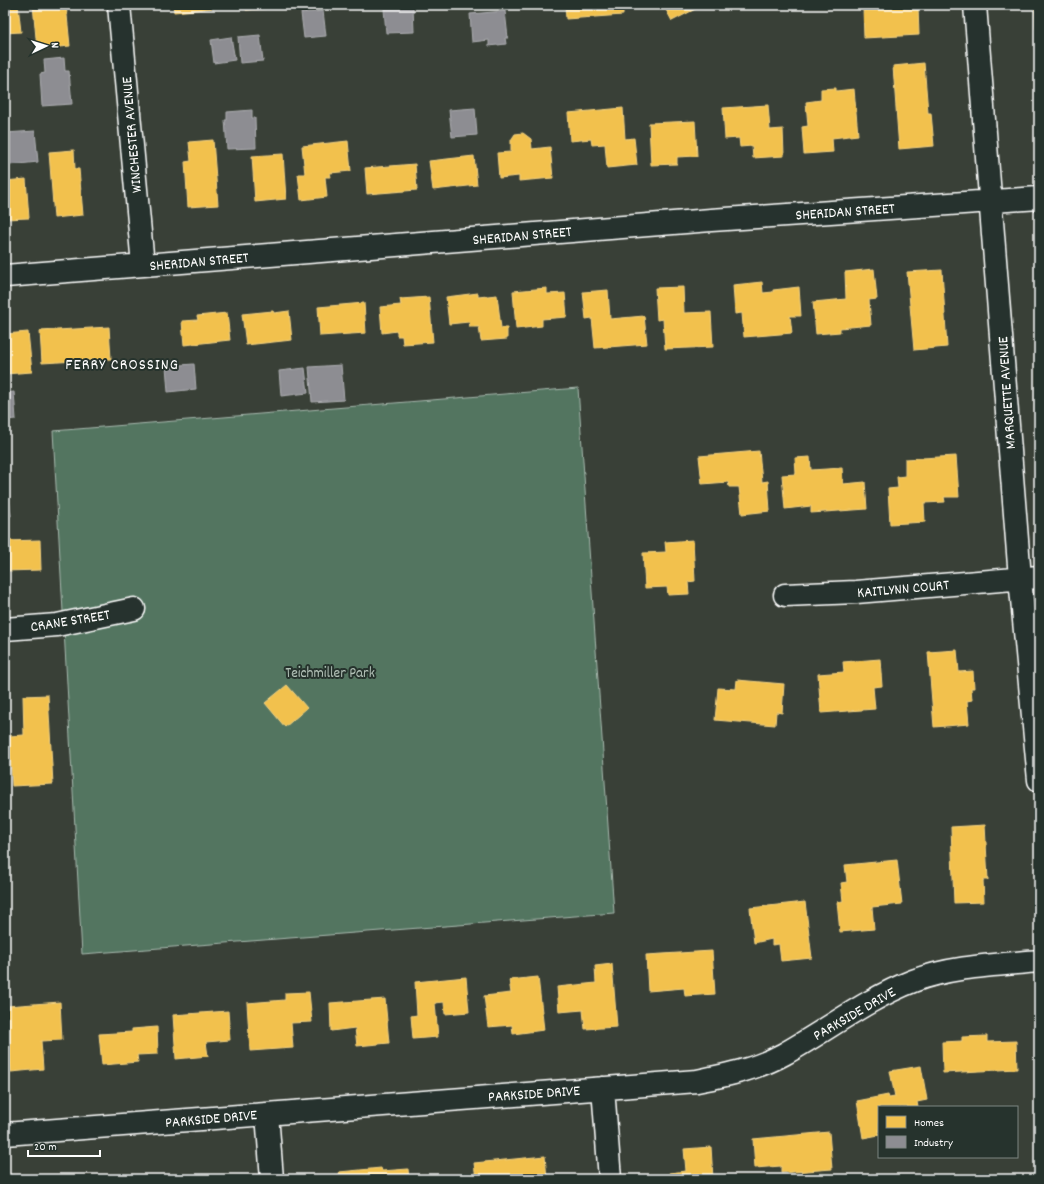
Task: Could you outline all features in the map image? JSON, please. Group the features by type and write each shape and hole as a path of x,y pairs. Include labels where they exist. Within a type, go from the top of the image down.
{"street":[{"name":"WINCHESTER AVENUE","path":"119,5 143,265"},
{"name":"MARQUETTE AVENUE","path":"975,5 991,202 1030,577 1039,780"},
{"name":"SHERIDAN STREET","path":"5,276 711,220 1039,198"},
{"name":"KAITLYNN COURT","path":"785,595 856,592 1030,577"},
{"name":"CRANE STREET","path":"5,629 57,625 134,609"},
{"name":"PARKSIDE DRIVE","path":"5,1134 697,1081 744,1071 783,1054 863,1006 914,981 968,967 1039,961"},
{"path":"602,1088 610,1179"},
{"path":"267,1114 272,1179"}],"green space":[{"name":"Teichmiller Park","path":"578,388 614,913 82,954 53,431"}],"building: Homes":[{"path":"5,5 18,5 21,32 5,33"},
{"path":"33,5 66,5 70,46 37,49"},
{"path":"173,5 214,5 215,8 174,12"},
{"path":"245,5 287,5 287,7 246,10"},
{"path":"565,5 623,5 623,15 566,19"},
{"path":"703,5 672,21 664,6"},
{"path":"878,5 918,5 919,35 864,38 863,8 878,7"},
{"path":"1035,6 1039,6 1039,29 1036,29"},
{"path":"924,63 928,113 931,113 934,146 899,149 893,66"},
{"path":"836,88 836,91 854,89 858,135 832,138 833,152 804,154 802,127 808,126 806,102 821,100 821,89"},
{"path":"768,105 770,130 783,129 784,156 753,158 752,146 740,147 739,138 725,139 723,108"},
{"path":"623,108 625,139 634,138 637,165 607,168 605,144 592,145 591,139 570,141 568,113"},
{"path":"695,121 697,156 677,157 677,164 651,165 649,123"},
{"path":"523,133 531,139 532,149 550,147 553,178 519,181 519,176 499,178 497,153 511,152 511,140 515,134"},
{"path":"213,140 218,205 188,207 185,162 191,161 189,142"},
{"path":"348,141 351,171 330,173 331,177 325,177 327,197 301,200 298,174 305,174 302,146"},
{"path":"74,150 75,169 79,169 83,215 54,218 49,152"},
{"path":"283,154 286,199 255,202 252,156"},
{"path":"474,156 477,185 433,190 429,161"},
{"path":"415,164 417,190 367,194 365,168"},
{"path":"26,179 29,218 5,219 5,181"},
{"path":"874,269 877,299 869,300 871,325 840,328 840,332 816,334 813,302 846,299 845,272"},
{"path":"942,270 947,347 914,350 907,272"},
{"path":"762,282 763,293 773,292 773,290 799,287 801,316 790,316 792,333 744,337 742,313 735,314 733,285"},
{"path":"683,287 684,313 711,312 713,347 665,349 663,319 657,320 655,288"},
{"path":"547,288 547,294 565,293 567,317 542,319 542,326 516,329 513,291"},
{"path":"608,290 610,319 644,316 647,344 595,348 592,318 586,319 583,292"},
{"path":"478,293 478,297 497,295 501,328 507,328 507,339 481,341 479,327 470,327 469,322 449,324 446,297"},
{"path":"429,297 433,342 403,344 402,336 397,336 397,331 382,333 380,307 401,305 400,299"},
{"path":"364,303 366,333 320,336 318,307"},
{"path":"273,311 274,313 289,311 292,340 246,345 242,314"},
{"path":"227,313 230,340 184,345 182,321 198,320 197,316"},
{"path":"109,327 111,359 42,363 40,331"},
{"path":"28,332 32,372 5,374 5,334"},
{"path":"759,451 762,482 768,481 770,511 742,514 739,487 729,487 728,482 702,484 699,456"},
{"path":"956,456 959,497 944,497 945,502 924,503 925,522 890,524 888,489 898,488 897,477 905,476 905,459"},
{"path":"810,457 811,470 842,468 843,484 865,482 867,509 811,513 811,506 785,509 782,475 796,474 795,458"},
{"path":"40,540 41,570 5,571 5,541"},
{"path":"693,540 695,581 688,582 689,594 668,595 667,587 645,588 643,553 666,552 665,542"},
{"path":"957,650 959,672 973,671 974,688 971,688 972,700 967,701 969,724 934,727 928,652"},
{"path":"880,659 882,686 873,687 875,709 821,713 818,674 844,672 843,662"},
{"path":"737,680 784,684 782,713 776,712 775,725 715,720 718,688 736,689"},
{"path":"287,685 307,708 285,727 265,703"},
{"path":"48,695 53,784 12,786 9,736 24,735 23,696"},
{"path":"985,825 988,880 983,880 984,902 954,903 951,827"},
{"path":"897,860 902,904 872,907 874,929 840,932 837,902 843,901 841,883 847,882 845,865"},
{"path":"805,902 812,958 781,961 779,944 772,945 772,939 754,943 750,908"},
{"path":"712,951 715,994 685,996 684,988 648,991 646,955"},
{"path":"612,964 617,1027 585,1029 583,1010 559,1012 557,987 596,983 595,966"},
{"path":"466,977 469,1012 445,1014 444,1002 435,1003 438,1037 413,1039 411,1016 417,1015 415,982"},
{"path":"538,977 544,1030 513,1034 512,1025 488,1027 484,996 511,993 509,980"},
{"path":"309,992 312,1022 291,1023 293,1048 250,1051 247,1003 285,1000 285,993"},
{"path":"385,999 389,1043 357,1046 355,1028 331,1031 330,1003"},
{"path":"60,1002 62,1040 41,1041 43,1069 11,1072 7,1006"},
{"path":"228,1011 230,1040 206,1042 208,1056 176,1059 173,1015"},
{"path":"157,1027 158,1054 137,1055 138,1062 102,1065 99,1034 132,1032 132,1029"},
{"path":"987,1036 987,1042 1016,1041 1017,1069 943,1073 942,1042 962,1041 962,1037"},
{"path":"921,1066 927,1100 917,1102 918,1106 878,1106 878,1135 863,1138 857,1101 888,1095 889,1098 895,1097 890,1071"},
{"path":"829,1132 832,1169 781,1173 781,1166 755,1168 753,1139"},
{"path":"711,1147 713,1179 670,1179 669,1173 686,1171 684,1149"},
{"path":"545,1156 547,1179 476,1179 474,1163"},
{"path":"381,1168 382,1171 408,1169 409,1179 340,1179 339,1172"}],"building: Industry":[{"path":"413,7 414,32 386,33 384,9"},
{"path":"323,11 326,36 304,38 301,13"},
{"path":"505,11 508,38 505,38 506,44 489,46 489,40 472,42 470,14"},
{"path":"260,35 263,61 240,63 238,37"},
{"path":"231,37 235,60 214,63 211,40"},
{"path":"64,58 65,71 69,71 72,104 42,106 40,74 45,73 44,60"},
{"path":"475,108 477,135 452,137 449,110"},
{"path":"252,110 252,118 255,118 256,148 227,149 225,120 227,120 227,112"},
{"path":"35,131 38,162 9,165 6,133"},
{"path":"194,364 196,389 168,392 166,366"},
{"path":"341,365 344,400 312,402 309,367"},
{"path":"305,368 308,393 281,396 279,371"},
{"path":"14,392 16,419 5,420 5,393"},
{"path":"8,489 11,516 5,516 5,490"}],"district":[{"name":"FERRY CROSSING","path":"122,363"}]}
